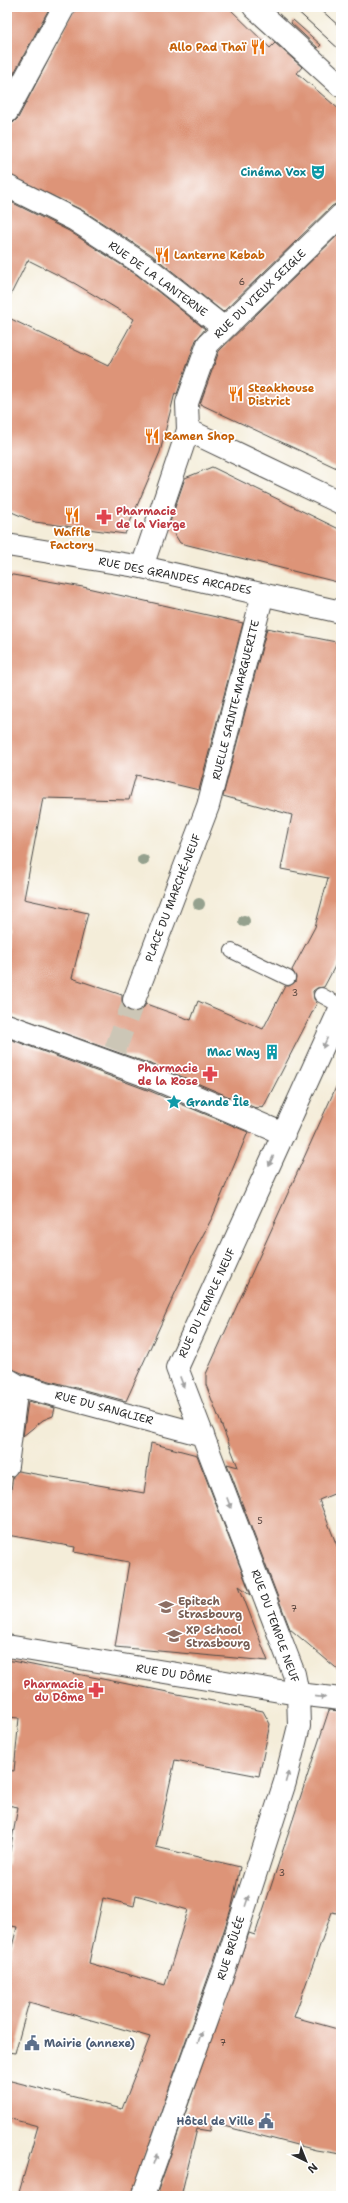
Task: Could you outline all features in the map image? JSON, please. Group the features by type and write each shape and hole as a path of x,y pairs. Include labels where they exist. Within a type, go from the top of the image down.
{"street":[{"path":"7,112 64,7"},
{"path":"254,7 341,86"},
{"name":"RUE DE LA LANTERNE","path":"7,186 75,220 144,265 224,328"},
{"name":"RUE DU VIEUX SEIGLE","path":"188,430 187,403 208,344 341,215"},
{"path":"142,567 188,430 341,503"},
{"name":"RUE DES GRANDES ARCADES","path":"7,545 142,567 341,612"},
{"name":"RUELLE SAINTE-MARGUERITE","path":"208,806 263,594"},
{"name":"PLACE DU MARCHÉ-NEUF","path":"136,995 208,806"},
{"name":"RUE DU TEMPLE NEUF","path":"298,1694 294,1674 177,1368 341,1007"},
{"path":"7,1025 113,1056 155,1079 284,1134"},
{"path":"7,1466 12,1382"},
{"name":"RUE DU SANGLIER","path":"12,1382 203,1435"},
{"name":"RUE DU DÔME","path":"7,1646 298,1694 341,1699"},
{"name":"RUE BRÛLÉE","path":"143,2196 226,1965 285,1782 299,1726 298,1694"}],"lane":[{"path":"232,951 288,978"},
{"path":"321,995 341,1007"}],"building":[{"path":"7,7 50,7 7,86"},
{"path":"76,7 228,7 270,48 275,43 302,67 297,73 341,111 341,201 332,206 223,312 152,255 82,210 7,174 7,124 13,123 18,118"},
{"path":"293,20 321,45 318,48 291,23"},
{"path":"7,200 69,231 137,275 205,329 196,340 177,394 175,393 160,452 125,534 35,522 7,510 7,317 108,366 134,319 74,283 28,260 7,302"},
{"path":"341,232 341,470 200,404 219,351"},
{"path":"212,467 341,530 341,583 180,543 169,525 185,478"},
{"path":"7,574 83,587 243,623 199,790 136,775 129,800 43,798 24,899 88,913 72,978 122,995 124,1008 130,1012 142,1010 146,1004 191,1020 198,1001 263,1029 285,986 289,986 295,982 296,977 292,970 315,927 328,878 281,869 292,815 223,796 267,628 341,643 341,955 324,987 317,988 313,991 314,999 317,1003 263,1108 259,1107 258,1109 159,1067 7,1013"},
{"path":"7,1038 150,1091 248,1132 213,1216 192,1256 126,1401 27,1375 7,1367"},
{"path":"341,1076 341,1491 319,1500 341,1556 341,1672 290,1629 227,1464 238,1467 206,1385 206,1374"},
{"path":"28,1401 55,1408 53,1416 43,1420 23,1436"},
{"path":"151,1443 197,1455 251,1595 239,1586 268,1661 115,1647 129,1562 74,1552 75,1547 7,1535 7,1518 13,1476 18,1471 144,1493"},
{"path":"7,1660 263,1711 270,1724 259,1776 175,1760 156,1847 240,1867 232,1906 214,1961 131,2196 18,2196 38,2126 7,2118 7,2080 122,2109 150,2037 29,2002 15,2053 7,2052 7,1966 17,1927 7,1925 7,1867 18,1807 7,1805 7,1770 14,1771 19,1718 7,1717","holes":["136,1895 188,1910 165,1985 89,1963 103,1898 134,1906"]},
{"path":"329,1710 341,1711 341,1914 332,1912 294,2017 341,2030 341,2154 316,2150 212,2123 210,2131 197,2129 181,2196 156,2196 249,1933 255,1935"}],"tunnel":[{"path":"115,1050 134,1000"}],"tram line":[{"path":"293,7 341,51"},
{"path":"318,7 341,28"}],"place":[{"name":"Allo Pad Thaï","path":"258,47"},
{"name":"Cinéma Vox","path":"318,172"},
{"name":"Lanterne Kebab","path":"162,255"},
{"name":"Steakhouse District","path":"236,394"},
{"name":"Ramen Shop","path":"152,436"},
{"name":"Waffle Factory","path":"72,515"},
{"name":"Pharmacie de la Vierge","path":"104,517"},
{"name":"Mac Way","path":"272,1052"},
{"name":"Pharmacie de la Rose","path":"210,1074"},
{"name":"Grande Île","path":"174,1102"},
{"name":"Epitech Strasbourg","path":"166,1607"},
{"name":"XP School Strasbourg","path":"174,1636"},
{"name":"Pharmacie du Dôme","path":"96,1690"},
{"name":"Mairie (annexe)","path":"32,2043"},
{"name":"Hôtel de Ville","path":"266,2121"}]}
